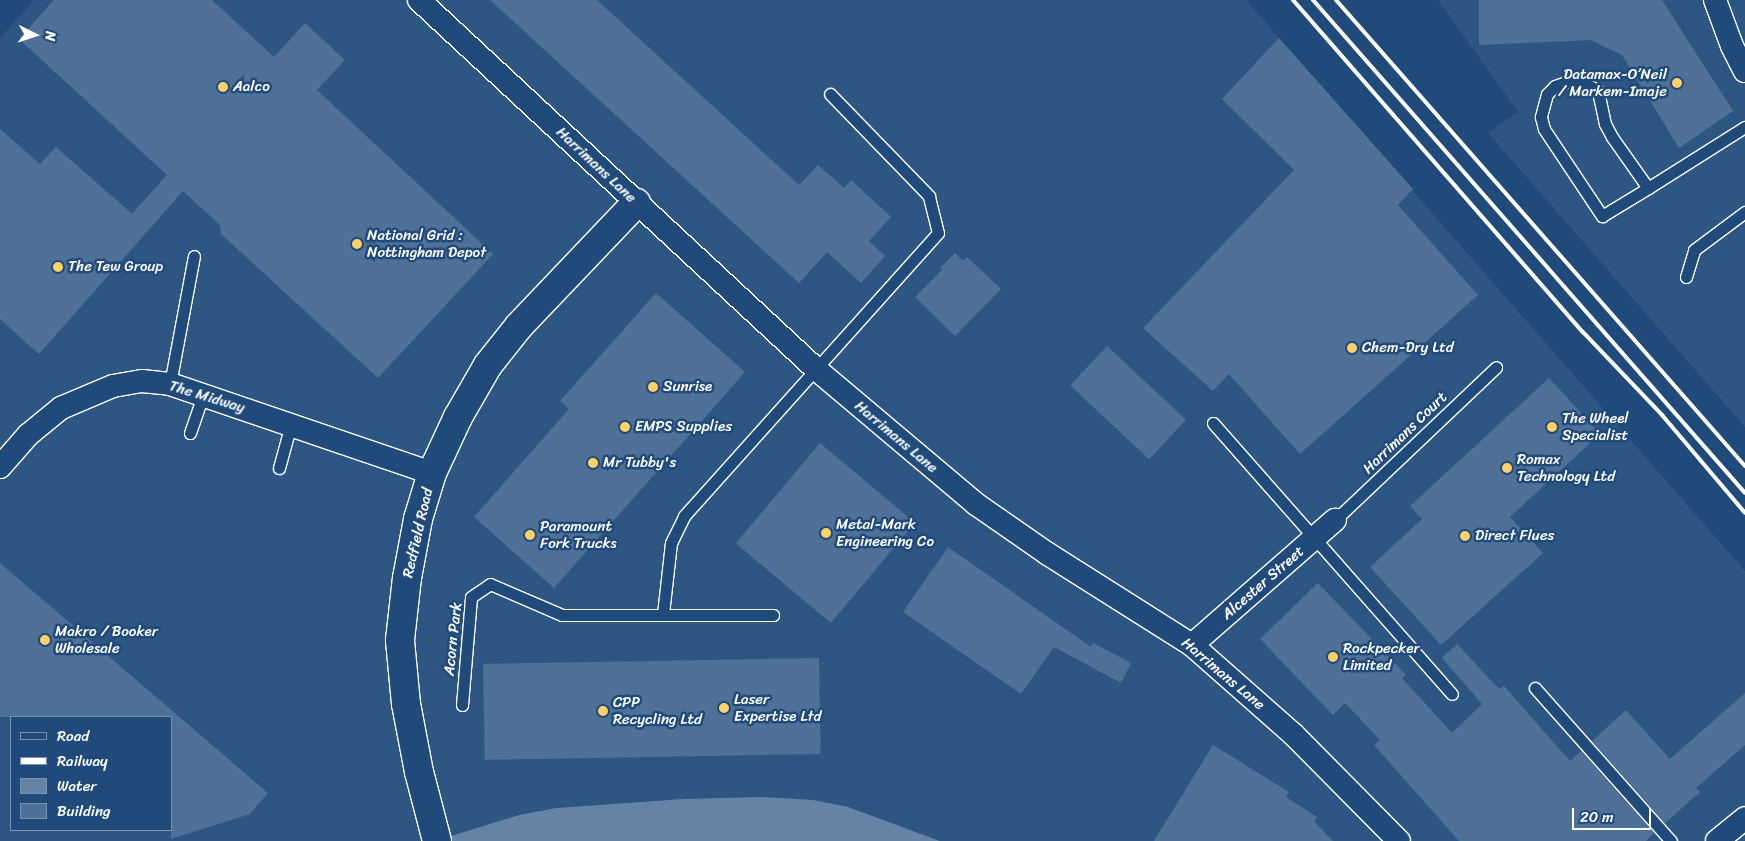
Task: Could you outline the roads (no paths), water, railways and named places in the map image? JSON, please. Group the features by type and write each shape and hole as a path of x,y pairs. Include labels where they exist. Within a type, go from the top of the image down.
{"street":[{"name":"Harrimans Lane","path":"419,0 817,370 976,504 1048,554 1192,645 1294,735 1399,841"},
{"path":"1715,0 1732,46 1745,71"},
{"name":"Redfield Road","path":"437,841 418,772 406,704 400,640 407,578 418,519 432,473 458,417 488,365 538,304 636,203"},
{"name":"The Midway","path":"0,467 28,435 61,408 87,395 123,384 142,382 170,384 432,473"},
{"name":"Alcester Street","path":"1192,645 1335,520"},
{"path":"1717,841 1745,818"}],"lane":[{"path":"1648,188 1605,124 1598,91 1585,83 1572,80 1555,86 1547,94 1541,117 1544,128 1602,216 1648,188 1745,127"},
{"path":"663,614 671,543 684,516 938,233 929,196 830,94"},
{"path":"1686,277 1694,250 1745,212"},
{"path":"170,384 194,256"},
{"name":"Harrimans Court","path":"1335,520 1496,367"},
{"path":"190,434 203,395"},
{"path":"1212,423 1452,694"},
{"path":"280,468 291,424"},
{"name":"Acorn Park","path":"462,705 471,597 490,584 562,615 773,615"},
{"path":"1535,688 1670,841"}],"water":[{"path":"762,797 813,800 848,807 940,841 435,841 519,815 556,808 683,799"}],"railway":[{"path":"1293,0 1583,332 1662,415 1745,513"},
{"path":"1313,0 1745,493"},
{"path":"1336,0 1745,466"}],"place":[{"name":"Datamax-O’Neil / Markem-Imaje","path":"1677,83"},
{"name":"Aalco","path":"223,87"},
{"name":"National Grid : Nottingham Depot","path":"357,244"},
{"name":"The Tew Group","path":"58,267"},
{"name":"Chem-Dry Ltd","path":"1352,348"},
{"name":"Sunrise","path":"653,387"},
{"name":"EMPS Supplies","path":"625,427"},
{"name":"The Wheel Specialist","path":"1552,427"},
{"name":"Mr Tubby's","path":"593,463"},
{"name":"Romax Technology Ltd","path":"1507,468"},
{"name":"Metal-Mark Engineering Co","path":"826,533"},
{"name":"Paramount Fork Trucks","path":"530,535"},
{"name":"Direct Flues","path":"1465,536"},
{"name":"Makro / Booker Wholesale","path":"45,640"},
{"name":"Rockpecker Limited","path":"1333,657"},
{"name":"Laser Expertise Ltd","path":"724,708"},
{"name":"CPP Recycling Ltd","path":"603,711"}]}
